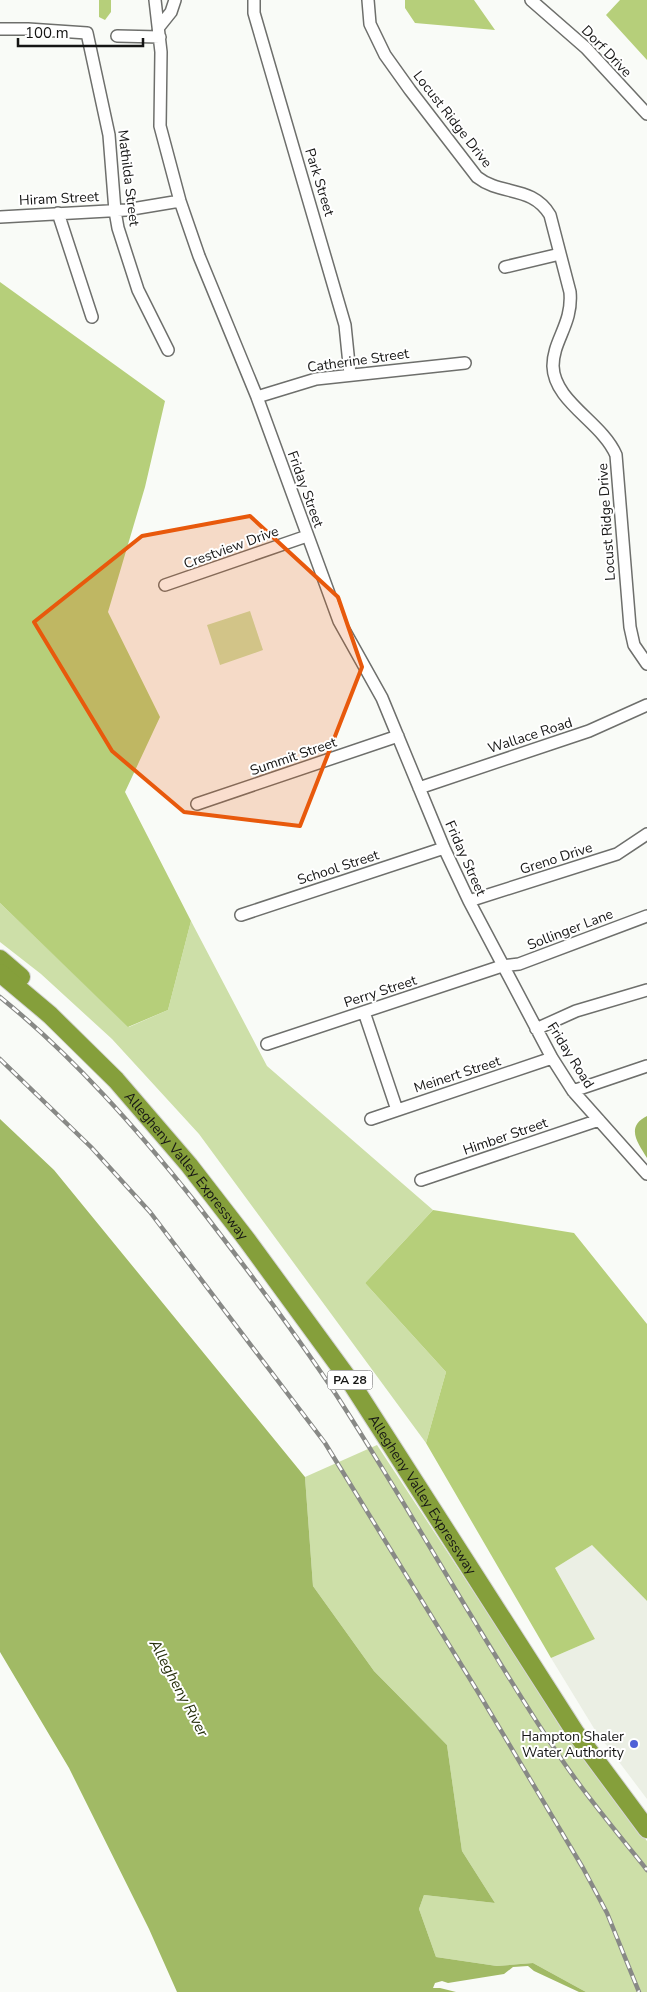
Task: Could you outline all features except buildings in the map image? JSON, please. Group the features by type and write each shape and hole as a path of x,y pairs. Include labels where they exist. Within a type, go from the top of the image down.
{"highway":[{"name":"Allegheny Valley Expressway","path":"0,959 74,1023 176,1130 286,1273 322,1321 386,1417 561,1693 647,1812"},
{"name":"Allegheny Valley Expressway","path":"0,973 50,1015 116,1080 190,1165 247,1240 350,1380 575,1732 647,1829"}],"street":[{"name":"Friday Street","path":"155,0 160,32 160,126 180,201 257,397 339,621 371,676 444,848 502,966"},
{"path":"117,36 160,32 175,0"},
{"name":"Park Street","path":"254,0 254,13 345,325 350,374"},
{"name":"Locust Ridge Drive","path":"368,0 372,32 385,55 477,177 495,188 532,197 544,206 550,215 571,302 566,325 555,354 554,374 560,389 567,399 608,439 616,455 630,627 634,645 647,664"},
{"name":"Dorf Drive","path":"531,0 586,48 647,114"},
{"name":"Mathilda Street","path":"0,30 56,30 86,33 109,135 115,210 138,290 168,350"},
{"name":"Hiram Street","path":"0,217 115,210 148,207 180,201"},
{"path":"58,213 92,317"},
{"path":"505,267 560,254"},
{"name":"Catherine Street","path":"257,397 309,381 350,374 465,362"},
{"name":"Crestview Drive","path":"165,585 307,536"},
{"name":"Wallace Road","path":"419,788 589,732 647,705"},
{"name":"Summit Street","path":"197,804 398,736"},
{"name":"Greno Drive","path":"469,901 617,854 647,834"},
{"name":"School Street","path":"241,915 444,848"},
{"name":"Sollinger Lane","path":"502,966 519,964 647,916"},
{"name":"Perry Street","path":"267,1044 502,966"},
{"name":"Friday Road","path":"502,966 552,1058 573,1091 647,1174"},
{"path":"536,1029 576,1011 647,990"},
{"path":"364,1012 397,1110"},
{"name":"Meinert Street","path":"371,1119 552,1058"},
{"path":"573,1091 647,1066"},
{"name":"Himber Street","path":"421,1180 599,1120"}],"highlighted area":[{"path":"250,516 338,597 362,667 300,826 184,812 112,751 34,622 142,536"}],"shaded area":[{"path":"99,0 111,0 111,12 105,20 99,17"},
{"path":"405,0 474,0 495,30 415,23 405,8"},
{"path":"620,0 647,0 647,60 606,15"},
{"path":"0,282 165,401 145,487 108,612 160,717 125,792 191,921 168,1010 128,1027 0,903"},
{"path":"250,611 263,650 220,665 207,625"},
{"path":"0,903 129,1027 168,1010 191,921 267,1066 433,1210 365,1283 446,1372 426,1443 199,1134 112,1039 41,974 0,942"},
{"path":"433,1210 574,1233 647,1324 647,1601 592,1545 555,1568 595,1639 551,1658 426,1443 446,1372 365,1283"},
{"path":"377,1445 546,1702 647,1841 647,1992 586,1992 533,1963 497,1966 436,1957 419,1909 424,1895 495,1903 462,1851 447,1745 374,1671 313,1586 305,1477"},
{"path":"592,1545 647,1601 647,1799 595,1730 551,1658 595,1639 555,1568"}],"water":[{"path":"647,1116 647,1158 637,1141 635,1130 640,1120"},
{"name":"Allegheny River","path":"0,1119 54,1170 305,1477 313,1586 374,1671 447,1745 462,1851 495,1903 424,1895 419,1909 436,1957 497,1966 533,1963 586,1992 579,1992 534,1971 528,1966 513,1967 504,1974 448,1983 442,1981 435,1983 433,1988 456,1992 177,1992 149,1929 69,1768 0,1652"}],"railway":[{"path":"0,997 54,1044 128,1121 196,1203 267,1297 335,1393 554,1748 587,1795 647,1870"},
{"path":"0,1059 91,1147 150,1212 325,1443 478,1692 583,1868 607,1913 639,1992"}],"place":[{"name":"Hampton Shaler Water Authority","path":"634,1744"}]}
